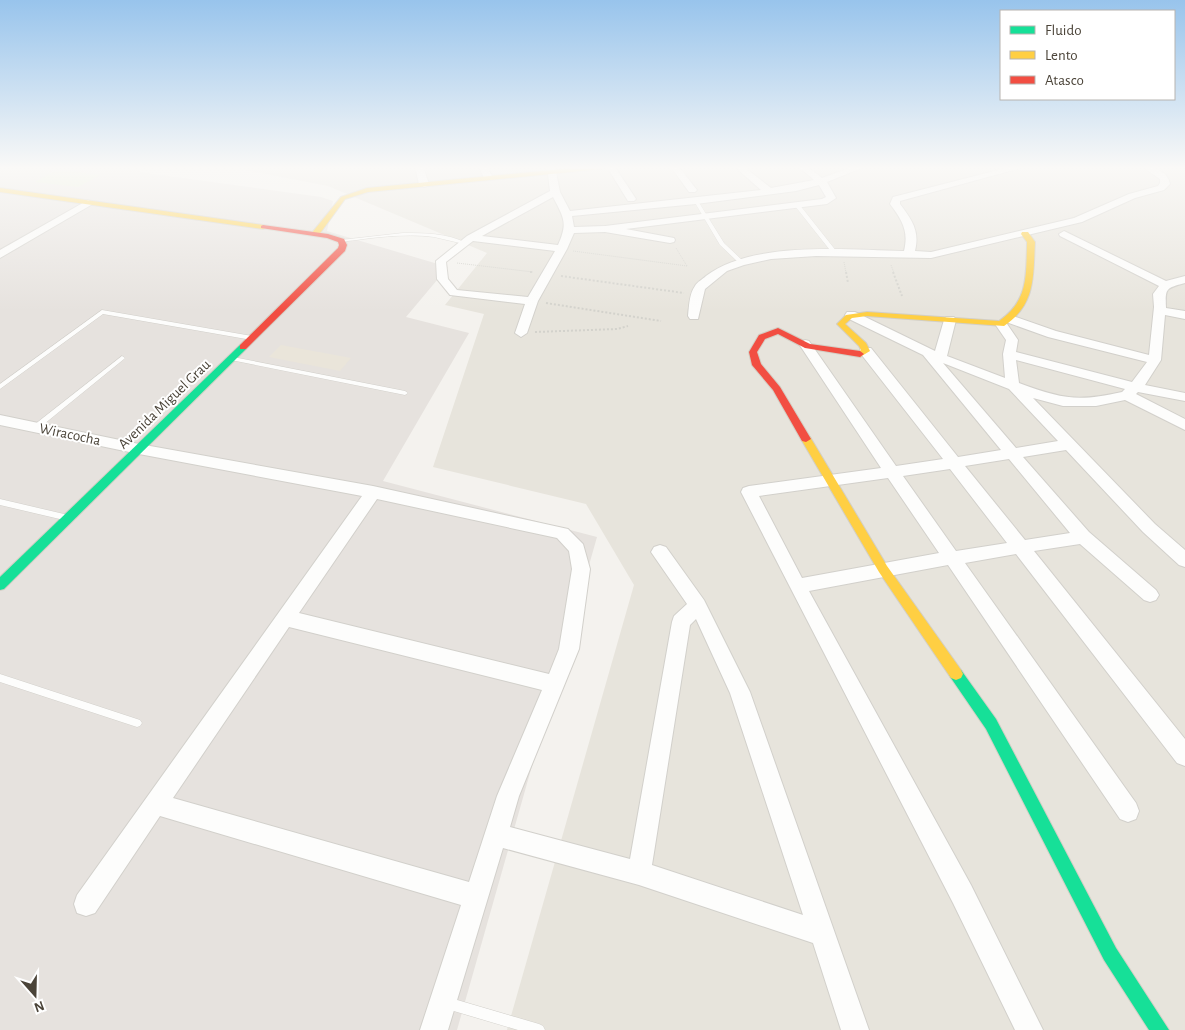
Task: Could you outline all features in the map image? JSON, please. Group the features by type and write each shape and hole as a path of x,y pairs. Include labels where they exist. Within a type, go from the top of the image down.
{"street":[{"path":"0,255 68,215"},
{"path":"176,215 328,236 341,241"},
{"path":"315,234 330,215"},
{"path":"513,215 468,240 440,260 440,273 446,287 454,293 532,301"},
{"path":"521,333 532,301 562,249 570,230 567,215"},
{"path":"570,230 605,229 714,215"},
{"path":"903,215 910,224 914,237 910,255"},
{"path":"694,316 700,288 723,269 741,262 771,256 838,253 931,255 1025,234 1078,220 1089,215"},
{"path":"605,229 670,240"},
{"path":"1006,321 1027,297 1031,242 1025,234"},
{"path":"1064,234 1165,285"},
{"path":"468,240 562,249"},
{"name":"Avenida Miguel Grau","path":"0,585 336,257 342,249 341,241"},
{"path":"851,315 934,355 1041,396 1063,402 1096,402 1131,391 1155,360 1160,311 1159,294 1165,285 1185,279"},
{"path":"1160,311 1185,315"},
{"path":"1155,360 1006,321 950,320 867,314 851,315 843,320 841,324 863,345 866,352 1185,756"},
{"path":"934,355 950,320"},
{"path":"1006,321 1012,340 1009,354 1013,385 1149,528 1185,560"},
{"path":"866,352 858,355 842,353 805,344 778,331 762,337 753,352 757,365 777,389 883,569 991,724 1110,954 1160,1030"},
{"path":"805,344 1128,811"},
{"path":"1009,354 1131,391 1185,397"},
{"path":"934,355 1012,453 1083,537 1150,595"},
{"path":"1131,391 1185,425"},
{"name":"Wiracocha","path":"0,420 373,492 562,533 577,549 581,569 569,649 508,796 434,1030"},
{"path":"1029,1030 962,894 797,586 750,492 954,463 1069,444"},
{"path":"86,904 373,492"},
{"path":"797,586 883,569 1083,537"},
{"path":"660,552 698,606 740,692 855,1030"},
{"path":"639,873 681,622 698,606"},
{"path":"286,618 554,684"},
{"path":"156,804 477,897"},
{"path":"496,835 639,873 821,933"}],"lane":[{"path":"806,215 838,253"},
{"path":"706,216 722,244 741,262"},
{"path":"341,241 384,235 428,233 468,240"},
{"path":"0,387 102,312 252,338"},
{"path":"36,427 122,358"},
{"path":"231,359 405,393"},
{"path":"0,502 68,518"},
{"path":"0,678 137,723"},
{"path":"443,1002 539,1030"}],"path":[{"path":"562,249 687,266 670,240"},
{"path":"838,253 848,283"},
{"path":"887,254 902,296"},
{"path":"440,260 697,295"},
{"path":"532,301 661,321"},
{"path":"521,333 617,329 628,326"}],"shaded area":[{"path":"0,215 330,215 327,231 448,267 406,317 469,333 383,481 597,537 457,1030 0,1030"},
{"path":"397,215 1185,215 1185,1030 507,1030 634,585 586,504 433,467 484,314 445,305 487,253"},
{"path":"281,345 351,358 340,371 269,357"}],"traffic: fast":[{"path":"0,585 243,347"},
{"path":"956,674 991,724 1110,954 1160,1030"}],"traffic: slow":[{"path":"178,215 263,227"},
{"path":"315,234 330,215"},
{"path":"860,354 866,351 863,345 841,324 846,318 852,316 867,314 1001,324 1012,317 1019,308 1028,289 1031,242 1025,234"},
{"path":"806,439 883,569 956,674"}],"traffic: jam":[{"path":"243,347 342,249 343,245 341,241 328,236 263,227"},
{"path":"806,439 777,389 757,365 753,352 762,337 778,331 808,346 860,354"}]}
